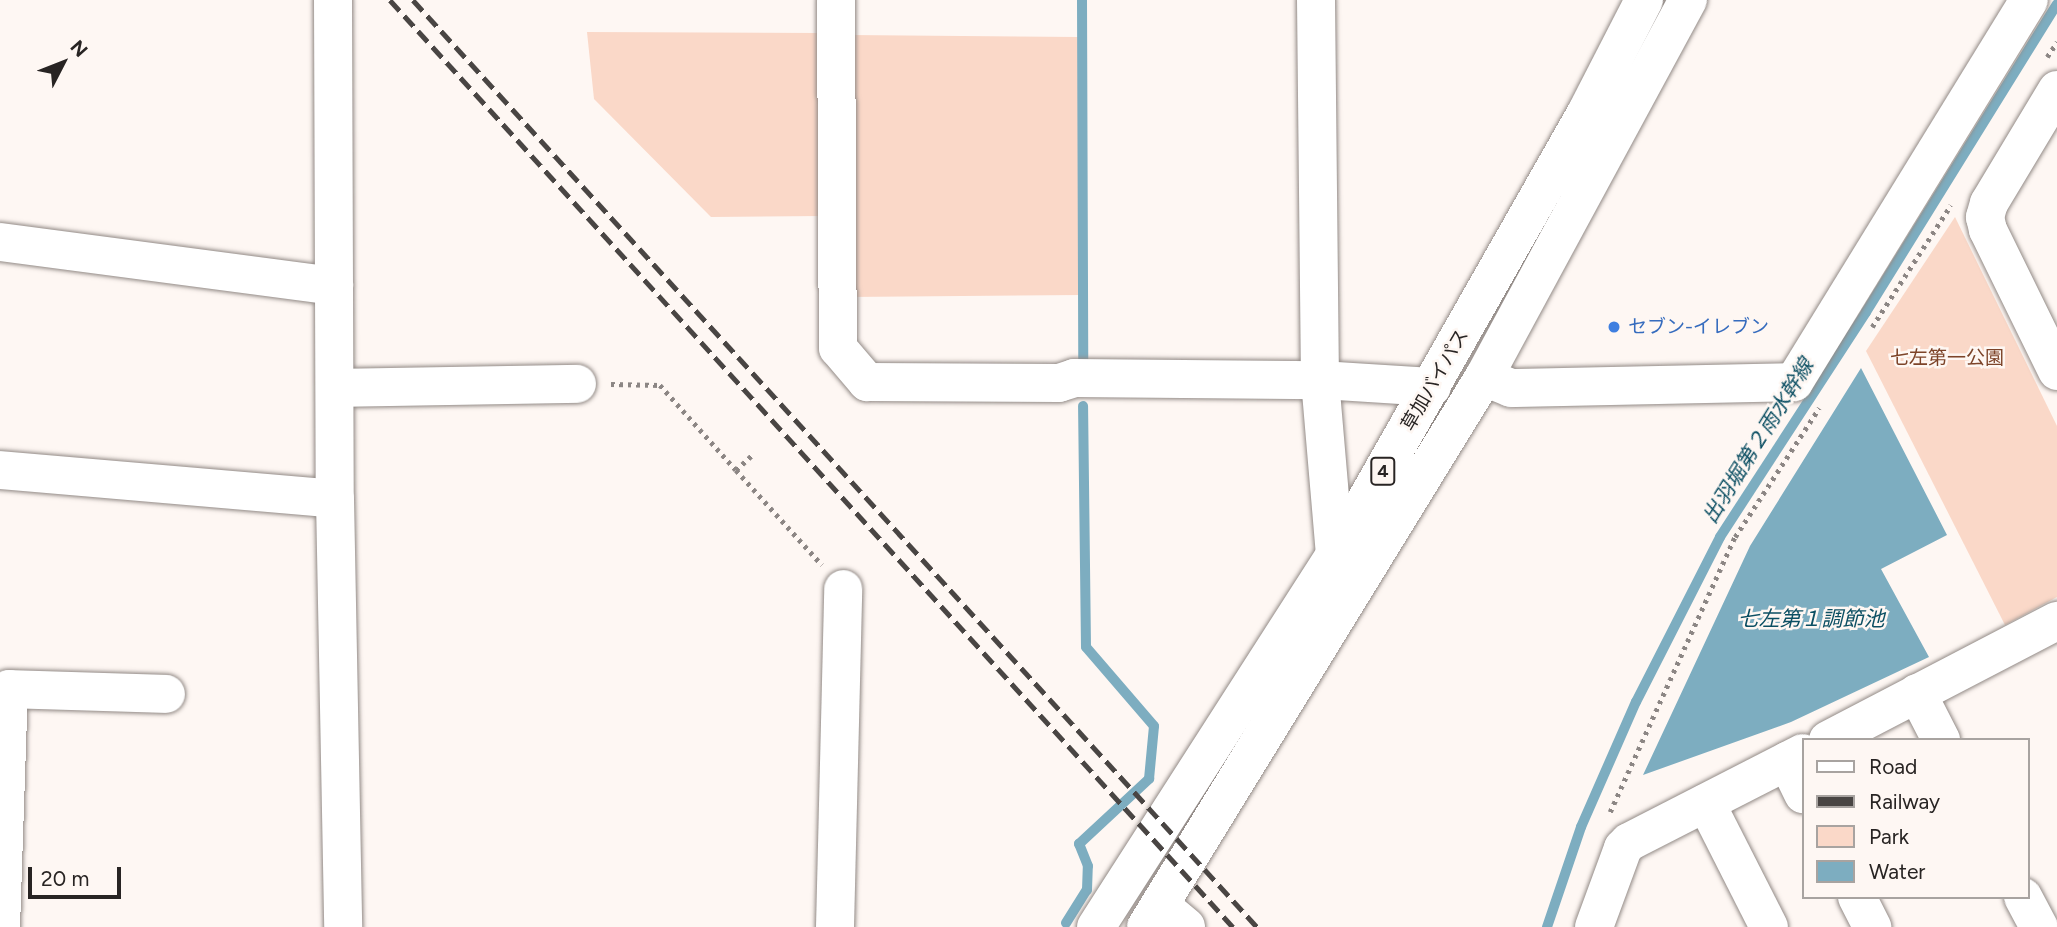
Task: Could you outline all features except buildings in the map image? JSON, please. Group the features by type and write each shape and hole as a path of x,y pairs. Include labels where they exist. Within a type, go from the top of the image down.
{"main road":[{"path":"332,0 335,499 343,927"},
{"path":"836,0 838,348 867,382 1059,383 1074,378 1320,380 1432,387"},
{"path":"1316,0 1320,380 1335,555"},
{"name":"草加バイパス","path":"1096,927 1335,555 1586,113 1644,0"},
{"name":"草加バイパス","path":"1164,920 1484,377 1688,0"},
{"path":"1484,377 1511,388 1794,382 2028,0"},
{"path":"2050,78 1989,203 1985,217 1988,230 2057,371"},
{"path":"0,242 334,286"},
{"path":"336,388 577,384"},
{"path":"0,470 335,499"},
{"path":"835,927 843,589"},
{"path":"1832,738 2057,621"},
{"path":"1,927 9,689 166,694"},
{"path":"1917,693 1940,738"},
{"path":"1594,927 1623,848 1706,803 1798,769"},
{"path":"1706,803 1769,927"},
{"path":"1858,899 1872,927"},
{"path":"2024,899 2039,927"}],"path":[{"path":"2050,78 2057,42"},
{"path":"1870,330 1952,204"},
{"path":"577,384 660,385 843,589"},
{"path":"1605,823 1735,537 1825,399"},
{"path":"736,470 754,453"}],"green space":[{"path":"587,32 818,33 822,216 711,217 594,99"},
{"path":"850,35 1078,37 1081,295 849,297"},
{"name":"七左第一公園","path":"1955,217 2057,426 2057,597 2005,625 1866,351"}],"water":[{"name":"七左第１調節池","path":"1861,368 1947,535 1881,569 1929,657 1791,722 1643,775 1750,546"}],"waterway":[{"path":"1082,0 1083,370"},
{"name":"出羽堀第２雨水幹線","path":"1547,927 1581,827 1636,702 1720,537 1866,312 2057,4"},
{"path":"1066,923 1087,890 1088,866 1079,844 1149,779 1154,726 1086,647 1083,406"}],"railway":[{"path":"390,0 1233,927"},
{"path":"413,0 1257,927"}],"place":[{"name":"セブン-イレブン","path":"1614,327"}]}
